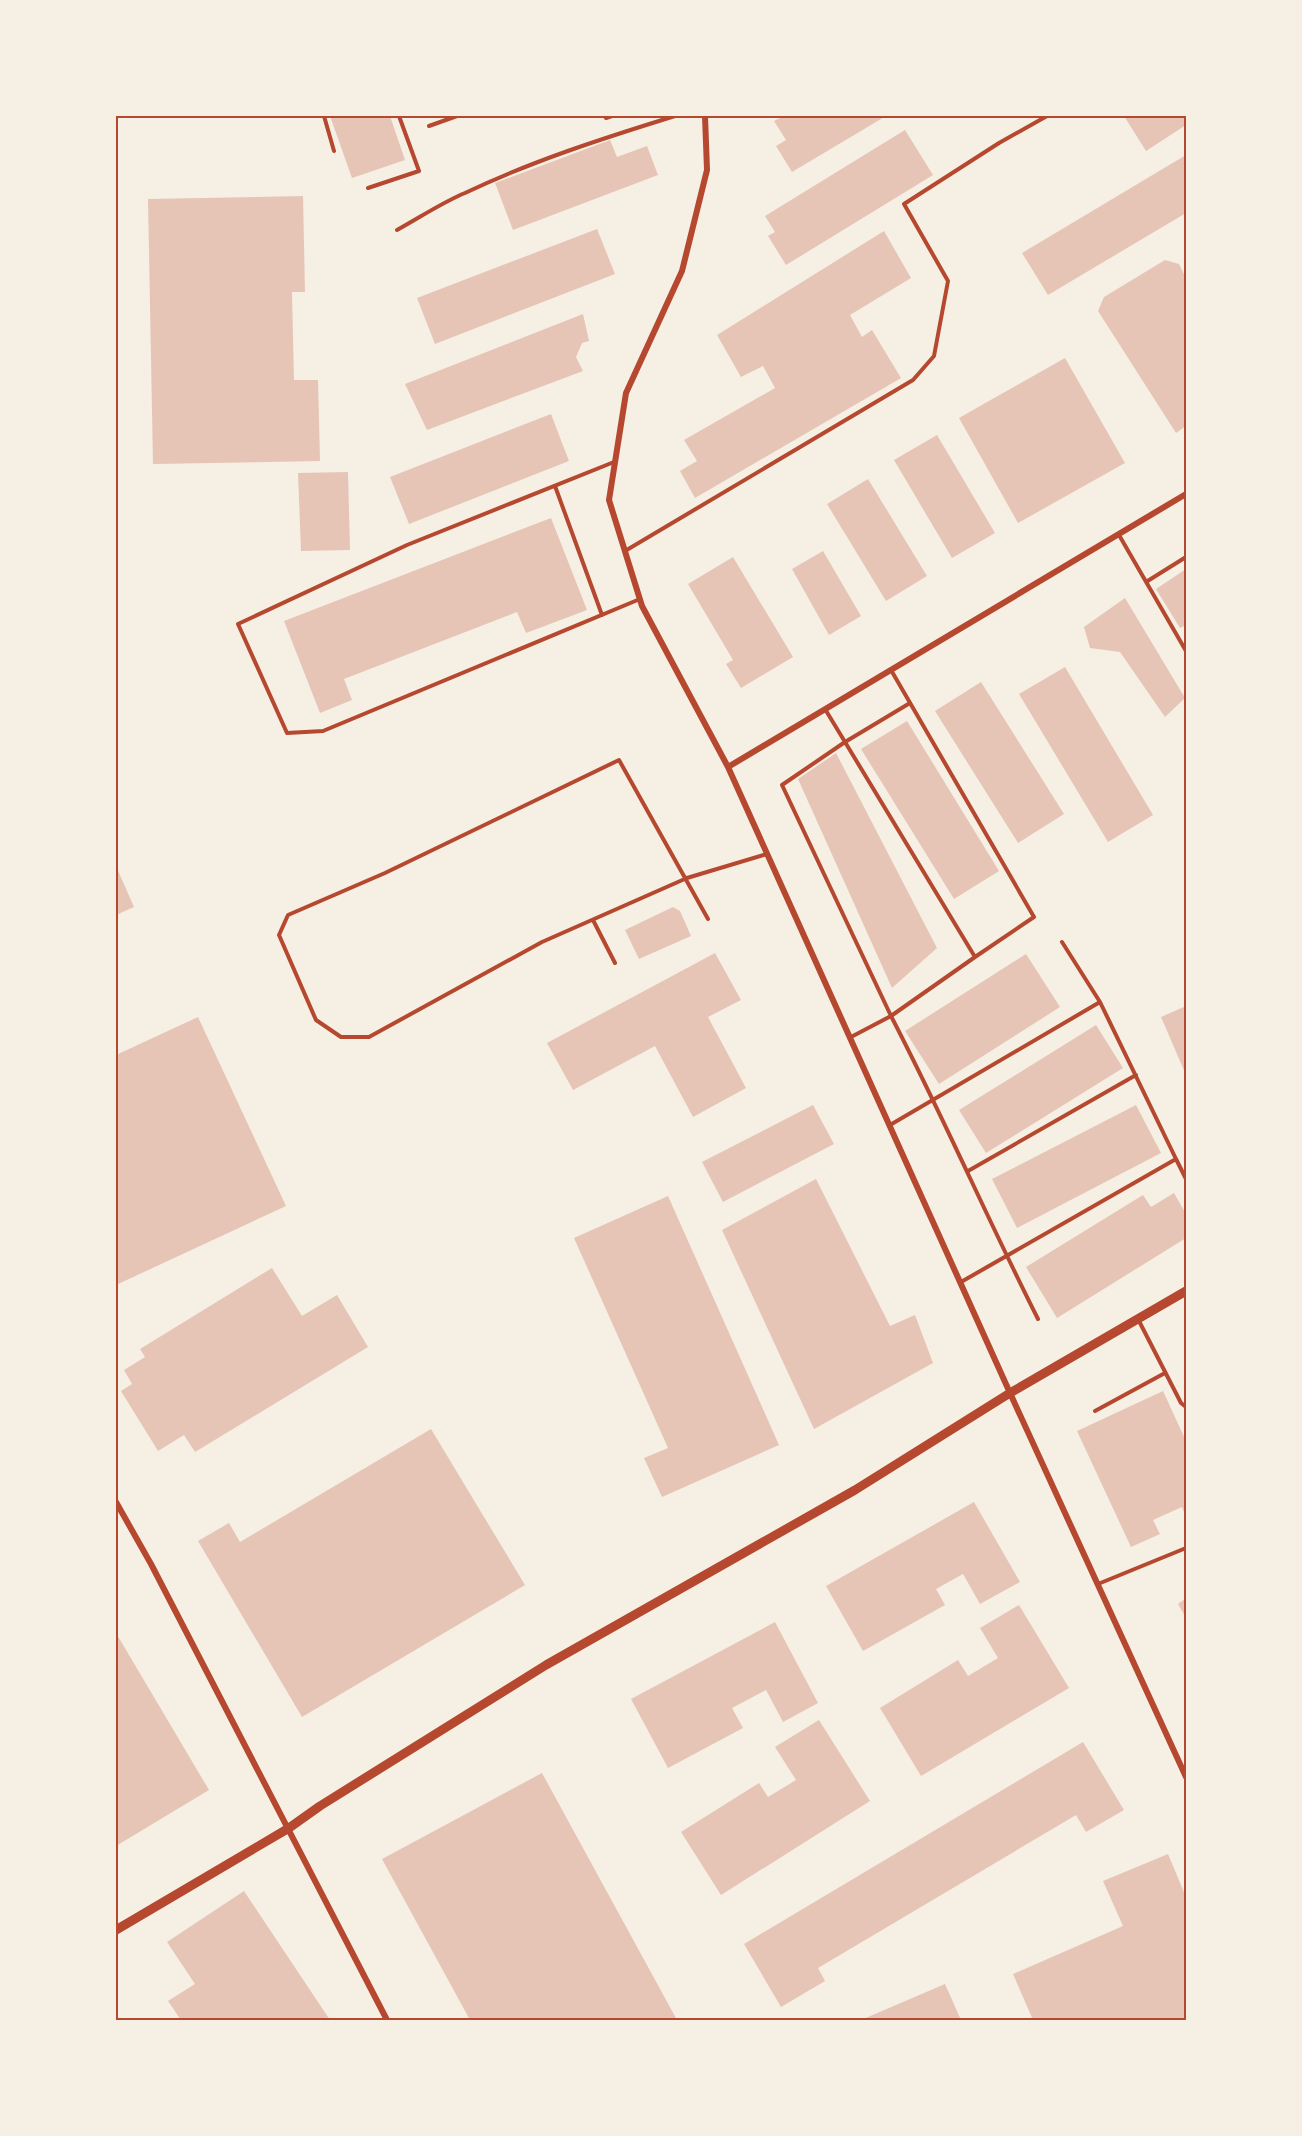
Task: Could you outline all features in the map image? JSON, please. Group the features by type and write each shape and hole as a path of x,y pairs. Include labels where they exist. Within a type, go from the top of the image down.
{"street":[{"path":"705,116 707,170 682,271 626,393 609,500 640,599 728,767 960,1283 1186,1777"},
{"path":"728,767 1186,495"},
{"path":"116,1930 289,1828 320,1806 546,1665 845,1496 1010,1393 1186,1291"},
{"path":"116,1502 151,1564 387,2020"}],"lane":[{"path":"324,116 334,151"},
{"path":"368,188 419,171 399,116"},
{"path":"429,126 456,116"},
{"path":"605,116 606,118 612,116"},
{"path":"397,230 463,193 521,169 608,137 675,116"},
{"path":"625,551 913,381 934,356 948,281 904,204 999,142 1047,116"},
{"path":"615,462 407,545 238,624 288,733 323,731 640,599"},
{"path":"555,486 602,615"},
{"path":"1119,535 1186,651"},
{"path":"1146,582 1186,557"},
{"path":"850,1037 891,1016 1034,917 891,670"},
{"path":"909,703 845,742 782,785 1038,1319"},
{"path":"825,709 975,957"},
{"path":"708,919 687,878 619,760 385,873 288,915 279,935 316,1020 341,1037 369,1037 542,942 687,878 767,854"},
{"path":"593,920 615,963"},
{"path":"1062,942 1100,1002 1186,1179"},
{"path":"889,1126 1100,1002"},
{"path":"968,1171 1136,1075"},
{"path":"960,1283 1176,1160"},
{"path":"1138,1319 1181,1403 1186,1407"},
{"path":"1095,1411 1165,1373"},
{"path":"1098,1584 1186,1548"}],"building":[{"path":"330,116 390,116 405,160 352,178"},
{"path":"784,116 886,116 792,172 776,146 786,140 774,121"},
{"path":"1124,116 1186,116 1186,125 1146,151"},
{"path":"905,130 933,175 786,265 768,236 775,232 765,216"},
{"path":"610,140 617,157 647,146 658,175 513,230 495,183"},
{"path":"1186,155 1186,213 1048,295 1022,253"},
{"path":"303,196 305,292 292,292 294,380 318,380 320,461 153,464 148,199"},
{"path":"597,229 615,274 435,344 417,298"},
{"path":"884,231 911,278 850,315 862,337 872,330 901,378 695,498 680,471 697,461 684,440 775,388 763,366 741,377 717,335"},
{"path":"1165,260 1179,264 1186,278 1186,426 1176,433 1098,311 1104,297"},
{"path":"583,314 589,341 582,343 576,357 583,371 427,430 405,384"},
{"path":"1065,358 1125,463 1018,523 959,418"},
{"path":"551,414 569,461 409,524 390,477"},
{"path":"937,435 995,533 952,558 894,460"},
{"path":"348,472 350,550 301,551 298,473"},
{"path":"868,479 927,576 886,601 827,504"},
{"path":"551,518 587,610 526,633 517,612 344,679 352,700 320,713 284,621"},
{"path":"823,551 861,616 829,635 792,569"},
{"path":"733,557 793,657 741,688 726,664 733,660 688,584"},
{"path":"1186,569 1186,625 1180,628 1156,589"},
{"path":"1125,598 1185,698 1165,717 1120,652 1090,648 1084,627"},
{"path":"1065,667 1153,815 1108,842 1019,694"},
{"path":"981,682 1064,814 1018,843 935,711"},
{"path":"907,721 999,871 954,899 861,749"},
{"path":"836,753 937,948 892,988 798,779"},
{"path":"116,866 134,907 116,915"},
{"path":"673,907 680,911 691,936 639,959 625,930"},
{"path":"715,953 741,1000 708,1017 746,1088 693,1117 655,1046 573,1090 547,1043"},
{"path":"1026,954 1060,1007 939,1084 905,1031"},
{"path":"1186,1006 1186,1075 1161,1017"},
{"path":"198,1017 286,1206 116,1285 116,1055"},
{"path":"1096,1025 1123,1068 986,1153 959,1110"},
{"path":"813,1105 834,1144 723,1202 702,1162"},
{"path":"1136,1105 1161,1153 1017,1228 992,1179"},
{"path":"816,1179 890,1326 915,1315 933,1363 814,1429 722,1230"},
{"path":"1174,1193 1186,1214 1186,1238 1057,1318 1026,1267 1143,1195 1151,1207"},
{"path":"668,1196 779,1445 662,1497 644,1458 668,1448 574,1238"},
{"path":"272,1268 302,1316 337,1295 368,1347 195,1452 184,1435 158,1451 121,1391 132,1384 124,1370 145,1357 140,1349"},
{"path":"1163,1391 1186,1441 1186,1517 1182,1507 1153,1520 1160,1534 1131,1547 1077,1431"},
{"path":"431,1429 525,1585 302,1717 198,1541 229,1523 240,1542"},
{"path":"974,1502 1020,1582 980,1604 963,1574 936,1589 945,1605 863,1651 826,1586"},
{"path":"1186,1598 1186,1618 1178,1604"},
{"path":"1019,1605 1069,1688 921,1776 880,1708 958,1660 968,1676 998,1658 980,1628"},
{"path":"775,1622 818,1703 783,1722 766,1690 732,1708 743,1728 668,1768 631,1699"},
{"path":"116,1633 209,1790 116,1846"},
{"path":"819,1720 870,1801 721,1895 681,1832 759,1783 768,1797 796,1780 775,1747"},
{"path":"1083,1742 1124,1810 1086,1832 1076,1815 818,1968 825,1981 781,2007 744,1944"},
{"path":"542,1773 677,2020 470,2020 382,1859"},
{"path":"1168,1854 1186,1897 1186,2020 1033,2020 1013,1974 1123,1926 1103,1881"},
{"path":"244,1891 330,2020 181,2020 168,2001 195,1984 167,1942"},
{"path":"945,1984 961,2020 861,2020"}]}
